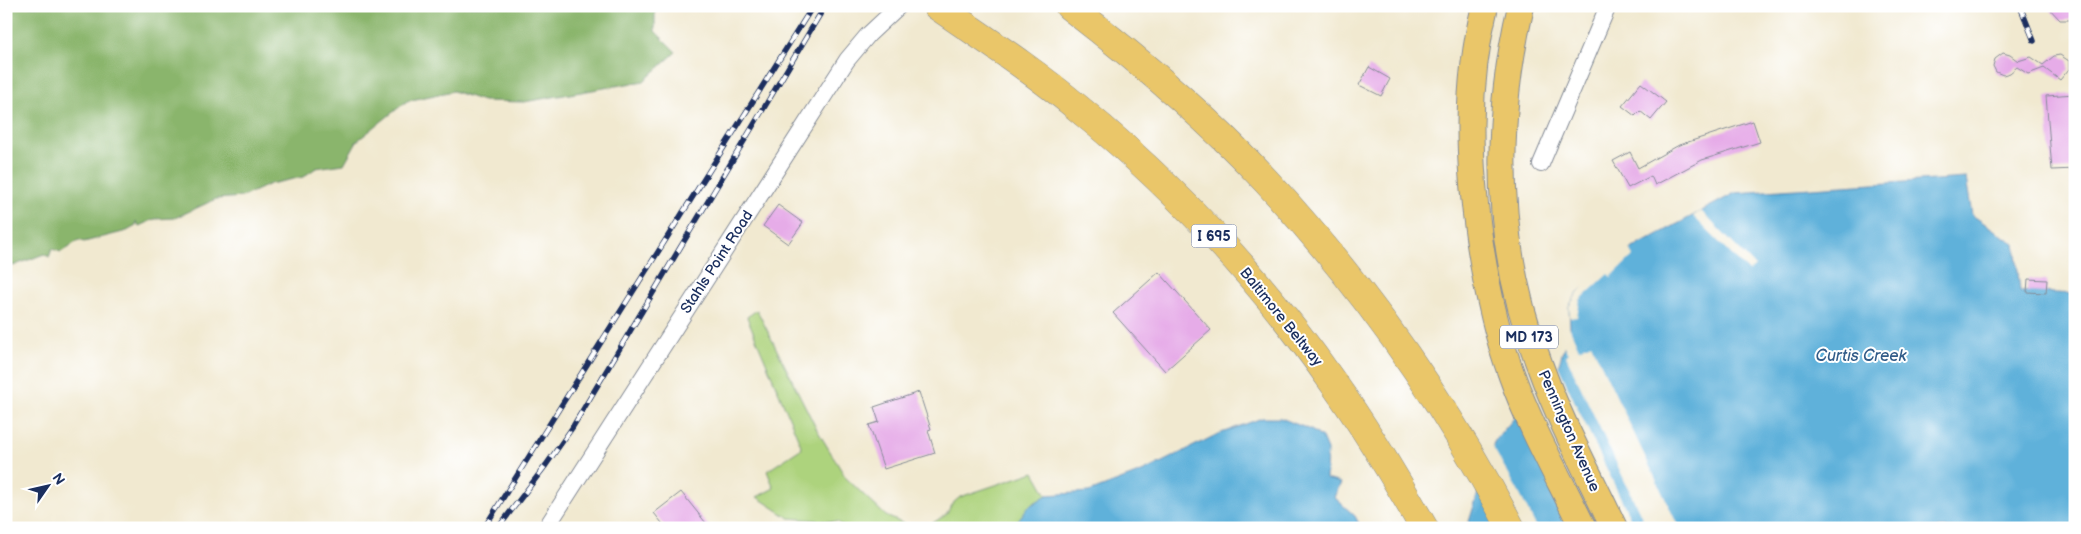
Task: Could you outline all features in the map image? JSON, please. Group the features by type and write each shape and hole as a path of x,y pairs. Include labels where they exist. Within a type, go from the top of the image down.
{"highway":[{"name":"Baltimore Beltway","path":"938,6 1078,108 1148,170 1213,234 1275,306 1334,383 1385,461 1424,528"},
{"path":"1069,6 1123,48 1197,113 1267,182 1334,259 1390,332 1447,415 1511,528"}],"main road":[{"name":"Pennington Avenue","path":"1486,6 1479,30 1471,80 1470,166 1482,256 1495,325 1516,386 1583,528"},
{"name":"Pennington Avenue","path":"1521,6 1506,84 1502,130 1503,202 1512,268 1522,314 1539,366 1560,416 1614,528"}],"street":[{"name":"Stahls Point Road","path":"546,528 847,60 868,35 899,6"},
{"path":"1541,164 1608,6"}],"green space":[{"path":"6,6 655,6 655,31 676,52 644,81 524,102 483,101 453,91 407,101 357,141 344,164 316,168 303,177 270,184 242,197 216,199 175,218 155,219 139,226 136,221 136,226 127,231 84,242 79,240 61,252 52,249 49,257 44,254 13,266 8,263 6,264"},
{"path":"757,310 816,428 846,478 886,516 913,528 845,528 838,522 789,518 757,497 774,488 767,471 802,448 747,317"},
{"path":"1034,472 1047,495 1028,507 1025,528 925,528 947,514 951,505 960,497"}],"water":[{"name":"Curtis Creek","path":"1966,178 1972,215 2015,244 2020,291 2075,294 2075,528 1467,528 1494,442 1559,364 1570,327 1569,306 1579,291 1631,249 1735,193"},
{"path":"1262,418 1281,418 1311,430 1322,438 1327,450 1326,479 1341,483 1334,497 1355,516 1361,528 1017,528 1016,523 1028,507 1047,495 1089,492 1144,471 1216,435"}],"pier":[{"path":"1701,211 1755,266 1749,272 1693,216"},
{"path":"1628,248 1634,255 1611,277 1608,274 1580,300 1577,317 1570,318 1569,306 1579,291 1591,278"},
{"path":"1568,324 1579,349 1591,343 1679,528 1647,528 1566,356 1568,354 1563,344"},
{"path":"1557,363 1635,528 1573,528 1517,411"},
{"path":"1491,444 1537,528 1503,528 1478,484"}],"building":[{"path":"2047,6 2075,6 2075,17 2069,20 2060,20"},
{"path":"2003,53 2010,55 2018,61 2031,57 2043,65 2054,56 2060,55 2069,61 2069,69 2060,80 2044,68 2028,74 2017,67 2010,73 2003,75 1996,72 1993,66 1995,59"},
{"path":"1369,67 1390,79 1381,96 1359,85"},
{"path":"1641,83 1666,102 1651,120 1640,111 1635,116 1622,106"},
{"path":"2075,94 2075,169 2052,170 2046,96"},
{"path":"1753,121 1760,142 1702,160 1655,185 1651,176 1628,188 1613,161 1630,152 1638,168 1679,145"},
{"path":"778,205 803,223 788,244 763,226"},
{"path":"1159,272 1211,330 1165,371 1113,313"},
{"path":"2028,279 2047,280 2046,293 2027,292"},
{"path":"919,392 931,429 928,430 935,453 884,469 869,425 879,422 874,407"},
{"path":"681,492 710,528 666,528 654,513"}],"railway":[{"path":"484,528 813,6"},
{"path":"498,528 572,428 825,6"},
{"path":"2020,6 2034,41"}]}
